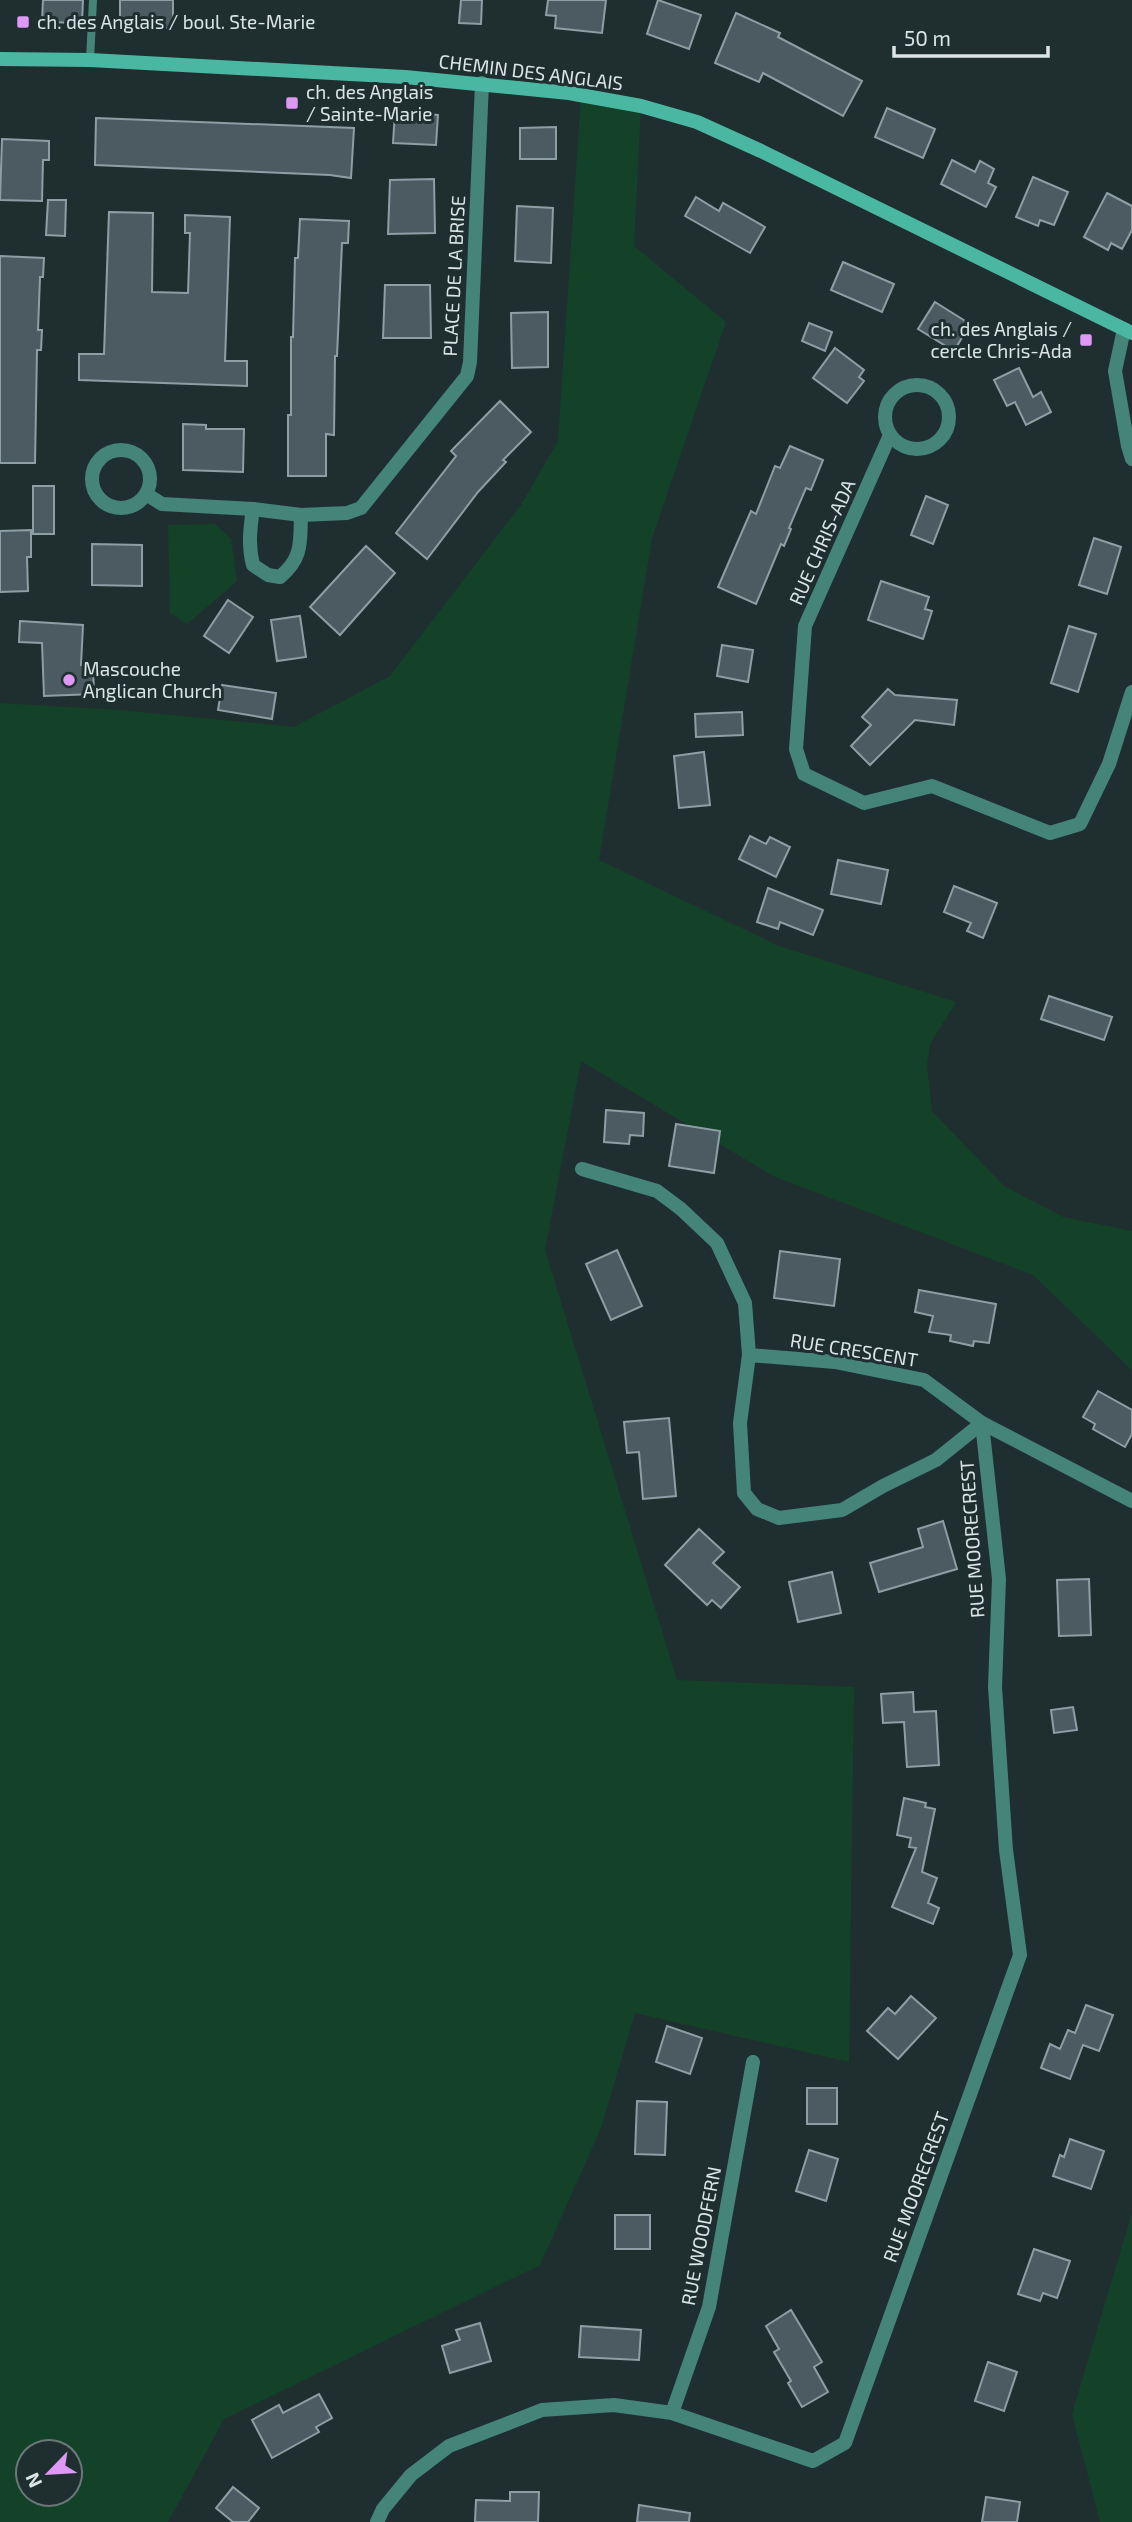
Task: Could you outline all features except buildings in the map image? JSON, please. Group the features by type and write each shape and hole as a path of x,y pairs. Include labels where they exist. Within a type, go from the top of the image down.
{"street":[{"name":"CHEMIN DES ANGLAIS","path":"0,59 90,60 482,83 641,106 697,122 1128,331"},
{"name":"PLACE DE LA BRISE","path":"146,494 162,504 253,509 301,515 347,513 361,508 467,376 470,362 482,83"},
{"path":"1128,331 1115,371 1132,459"},
{"name":"RUE CHRIS-ADA","path":"890,435 898,443 918,450 937,443 945,435 949,425 947,404 942,395 923,385 902,388 893,395 885,414 890,435 806,626 796,750 804,774 864,803 932,786 1051,833 1080,824 1109,764 1132,692"},
{"path":"115,451 134,453 147,467 150,476 146,494 132,506 113,507 104,503 93,488 94,469 99,461 115,451"},
{"path":"253,509 250,533 253,565 268,575 280,577 293,566 299,552 301,515"},
{"path":"582,1169 657,1191 681,1209 717,1243 745,1303 749,1355 740,1423 744,1493 757,1509 779,1518 842,1510 936,1460 982,1423"},
{"name":"RUE CRESCENT","path":"749,1355 835,1362 924,1380 982,1423 1132,1501"},
{"name":"RUE MOORECREST","path":"377,2522 383,2509 411,2475 449,2446 542,2410 614,2405 672,2413 813,2461 845,2444 1020,1955 1006,1850 995,1686 999,1579 982,1423"},
{"name":"RUE WOODFERN","path":"672,2413 709,2307 753,2062"}],"lane":[{"path":"90,60 93,0"}],"green space":[{"path":"581,97 641,106 634,246 726,322 652,538 599,860 779,946 956,1002 930,1044 927,1064 932,1111 1004,1186 1063,1217 1132,1231 1132,1370 1033,1275 773,1176 581,1061 545,1250 677,1680 854,1687 849,2062 635,2013 601,2128 540,2265 224,2419 168,2522 0,2522 0,703 119,710 294,727 390,676 521,505 558,441"},
{"path":"215,524 231,539 237,581 187,624 170,613 168,525"},
{"path":"1132,2213 1132,2522 1100,2522 1072,2414"}],"place":[{"name":"ch. des Anglais / boul. Ste-Marie","path":"23,22"},
{"name":"ch. des Anglais / Sainte-Marie","path":"292,103"},
{"name":"ch. des Anglais / cercle Chris-Ada","path":"1086,340"},
{"name":"Mascouche Anglican Church","path":"69,680"}]}
